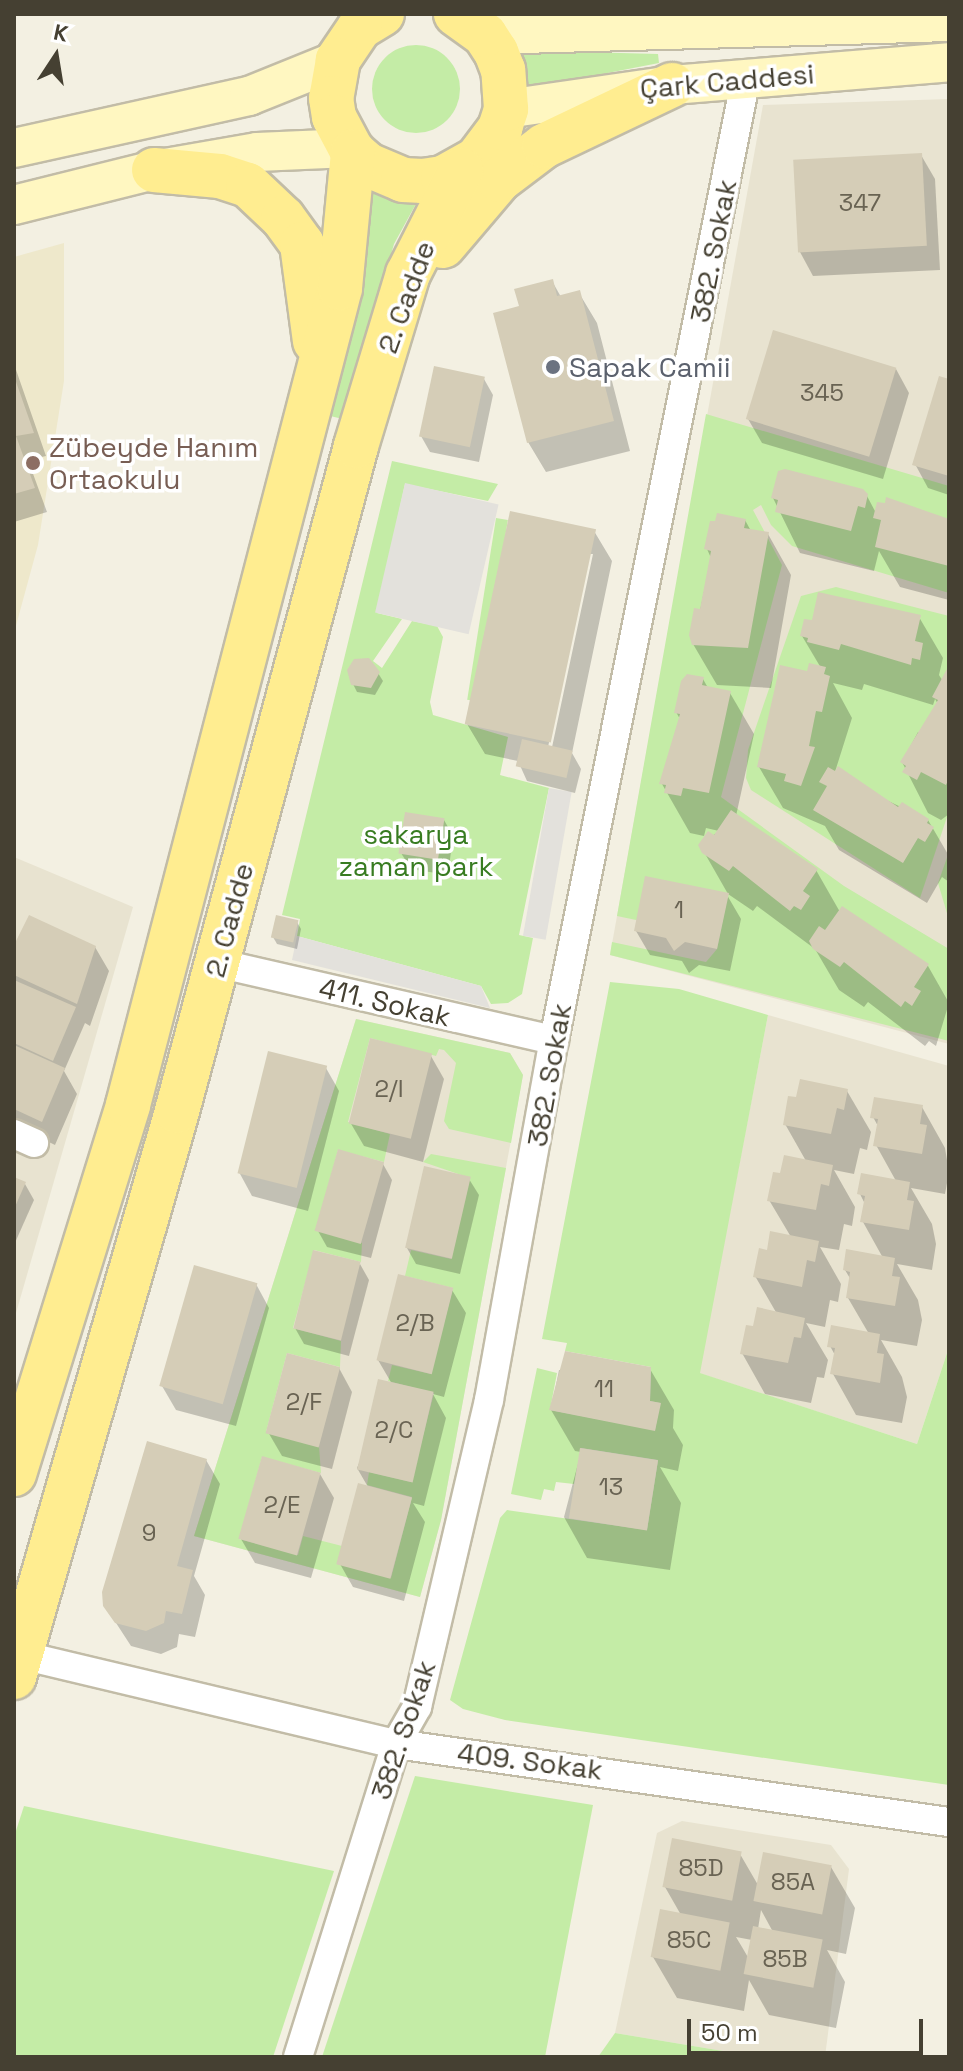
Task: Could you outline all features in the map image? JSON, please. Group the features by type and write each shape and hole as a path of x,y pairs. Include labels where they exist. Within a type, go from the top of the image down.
{"main road":[{"name":"Çark Caddesi","path":"470,21 949,22"},
{"path":"361,29 331,98 334,117 351,150 368,165 403,180 443,178 461,170 490,144 506,109 503,70 470,21"},
{"path":"14,148 249,96 361,29"},
{"name":"Çark Caddesi","path":"506,109 672,85 949,62"},
{"path":"356,446 445,240 499,180 544,146 672,85"},
{"path":"14,205 154,170 257,152 351,150"},
{"name":"2. Cadde","path":"14,1474 128,1105 340,288 351,150"},
{"path":"154,170 220,176 248,185 283,218 302,244 310,281 317,377"},
{"name":"2. Cadde","path":"18,1666 217,963 356,446 408,274 461,170"}],"street":[{"name":"382. Sokak","path":"298,2057 396,1744 417,1707 489,1400 554,1040 746,78"},
{"name":"411. Sokak","path":"217,963 554,1040"},
{"name":"409. Sokak","path":"18,1666 396,1744 949,1822"}],"shaded area":[{"path":"949,99 949,1044 610,955 763,105"},
{"name":"Zübeyde Hanım Ortaokulu","path":"64,243 64,381 38,545 14,633 14,257"},
{"path":"405,483 499,505 469,634 375,613"},
{"path":"549,788 572,792 546,940 523,936"},
{"path":"14,857 133,907 14,1320"},
{"path":"297,936 481,986 490,1008 292,960"},
{"path":"768,1015 949,1066 949,1347 917,1444 699,1373"},
{"path":"356,1019 510,1053 523,1075 441,1520 420,1597 194,1536"},
{"path":"682,1821 831,1845 849,1869 825,2057 759,2057 615,2033 657,1833"}],"green space":[{"path":"416,45 433,49 447,58 456,72 460,89 456,106 447,120 433,129 416,133 399,129 385,120 376,106 372,89 376,72 385,58 399,49"},
{"path":"509,50 658,54 659,63 520,90"},
{"path":"365,184 418,200 394,244 343,419 330,416 362,271"},
{"path":"706,414 949,486 949,593 792,546 771,525 761,505 753,510 782,565 721,797 844,886 949,949 949,1041 610,955 612,942 706,962 717,949 728,894 636,920 617,916"},
{"name":"sakarya zaman park","path":"392,461 498,484 488,501 405,484 377,613 402,619 373,661 382,668 412,621 437,626 443,637 430,702 433,715 508,737 500,775 549,788 519,935 533,938 522,994 508,1003 491,1004 481,986 297,936 300,919 282,915"},
{"path":"496,518 508,520 479,702 467,700"},
{"path":"836,587 949,616 949,811 920,898 751,790 746,778 748,750 801,596"},
{"path":"949,852 949,920 938,883"},
{"path":"610,982 679,989 768,1015 700,1373 917,1444 949,1347 949,1785 505,1720 463,1709 450,1700 500,1518 507,1510 647,1530 658,1460 581,1448 574,1484 556,1482 554,1491 544,1489 541,1500 511,1494 537,1368 557,1373 550,1410 655,1430 660,1403 650,1401 651,1367 565,1351 567,1343 542,1339"},
{"path":"356,1019 510,1053 523,1075 511,1143 449,1129 444,1121 456,1063 444,1050 439,1049 436,1056 370,1038 348,1122 390,1134 384,1162 338,1150 316,1230 362,1243 361,1262 314,1250 293,1328 341,1341 340,1367 287,1353 266,1432 319,1446 321,1473 262,1457 239,1539 298,1555 303,1536 342,1546 391,1578 412,1497 367,1485 369,1472 411,1482 434,1393 388,1381 392,1365 431,1374 453,1288 405,1276 411,1250 451,1259 470,1178 423,1162 431,1154 506,1168 441,1520 420,1597 194,1536"},
{"path":"415,1776 593,1805 545,2057 322,2057"},
{"path":"24,1806 334,1871 273,2057 14,2057 14,1837"},
{"path":"615,2033 759,2057 598,2057"}],"building":[{"path":"922,153 927,246 798,253 793,160"},
{"name":"Sapak Camii","path":"553,279 557,296 580,290 614,421 527,443 493,313 519,306 514,289"},
{"path":"773,330 896,368 869,457 746,419"},
{"path":"434,366 485,377 470,447 419,436"},
{"path":"14,376 34,433 16,436 35,488 14,494"},
{"path":"939,376 949,379 949,476 912,465"},
{"path":"785,469 863,489 868,494 865,508 858,506 851,531 775,512 778,500 771,498 778,471"},
{"path":"886,497 949,519 949,566 875,547 881,520 873,518 877,502 885,503"},
{"path":"510,511 596,529 551,743 465,724"},
{"path":"717,513 746,519 744,528 769,532 748,648 692,645 689,635 694,608 700,609 711,551 704,549 710,521 715,521"},
{"path":"818,592 921,615 915,641 923,643 920,660 912,658 911,665 841,644 839,650 807,642 808,638 800,636 804,619 812,620"},
{"path":"369,658 380,672 371,688 351,685 347,670 354,659"},
{"path":"809,663 826,667 824,674 830,676 822,712 816,711 809,746 815,747 801,786 784,781 786,774 757,767 780,665 807,671"},
{"path":"949,665 949,778 946,785 921,772 917,780 902,772 906,766 900,762 938,700 932,697"},
{"path":"687,674 704,677 702,685 731,691 709,793 683,788 681,796 664,793 666,785 659,784 680,714 674,713 681,681"},
{"path":"522,739 573,751 566,778 516,766"},
{"path":"838,766 898,807 902,802 929,819 927,823 934,827 925,842 918,838 903,863 813,810 827,786 819,782 828,767 835,771"},
{"path":"731,810 818,869 803,891 810,896 801,910 794,906 790,911 733,866 729,871 702,853 698,845 708,831 714,835"},
{"path":"405,812 445,818 438,860 398,853"},
{"path":"645,876 729,893 717,949 685,942 674,951 666,938 634,931"},
{"path":"842,906 929,964 914,987 921,991 912,1006 905,1001 901,1007 844,962 840,967 813,949 809,941 819,926 825,930"},
{"path":"29,915 96,946 77,1004 14,975 14,945"},
{"path":"276,915 298,920 293,943 271,937"},
{"path":"14,980 76,1007 53,1061 14,1043"},
{"path":"370,1038 432,1053 411,1139 349,1123"},
{"path":"14,1045 65,1068 42,1122 14,1109"},
{"path":"268,1051 327,1066 297,1188 238,1173"},
{"path":"800,1079 848,1089 844,1110 837,1108 831,1134 783,1125 788,1096 796,1097"},
{"path":"874,1097 923,1105 920,1124 927,1125 922,1154 873,1146 878,1119 870,1118"},
{"path":"338,1149 384,1162 361,1244 315,1231"},
{"path":"784,1155 833,1165 829,1186 821,1184 816,1210 767,1201 773,1172 780,1173"},
{"path":"424,1166 471,1177 452,1259 405,1248"},
{"path":"861,1173 910,1182 907,1200 914,1201 909,1230 860,1222 865,1196 857,1194"},
{"path":"14,1177 26,1182 14,1209"},
{"path":"770,1231 819,1241 815,1262 807,1260 802,1287 753,1277 759,1248 767,1250"},
{"path":"846,1249 895,1258 892,1276 900,1277 895,1306 846,1298 850,1272 843,1270"},
{"path":"313,1250 361,1262 341,1340 293,1329"},
{"path":"194,1265 257,1283 223,1404 159,1386"},
{"path":"398,1274 453,1288 432,1374 376,1360"},
{"path":"757,1307 805,1318 801,1338 794,1337 788,1363 740,1354 746,1325 753,1326"},
{"path":"831,1325 880,1334 877,1353 884,1354 880,1383 830,1374 835,1348 827,1347"},
{"path":"565,1351 651,1367 650,1401 661,1403 655,1431 549,1410"},
{"path":"287,1353 340,1367 319,1447 266,1433"},
{"path":"378,1379 434,1392 413,1482 357,1470"},
{"path":"147,1441 207,1459 177,1566 193,1570 182,1614 166,1611 164,1623 146,1631 115,1623 103,1606 102,1592"},
{"path":"580,1448 658,1460 647,1530 569,1518"},
{"path":"262,1456 321,1473 297,1555 238,1539"},
{"path":"358,1483 412,1497 390,1579 336,1564"},
{"path":"672,1838 742,1852 732,1901 662,1887"},
{"path":"763,1852 832,1865 822,1914 753,1901"},
{"path":"660,1909 730,1923 720,1971 651,1957"},
{"path":"753,1926 823,1940 813,1988 744,1974"}],"place":[{"name":"Sapak Camii","path":"553,367"},
{"name":"Zübeyde Hanım Ortaokulu","path":"33,463"}]}
